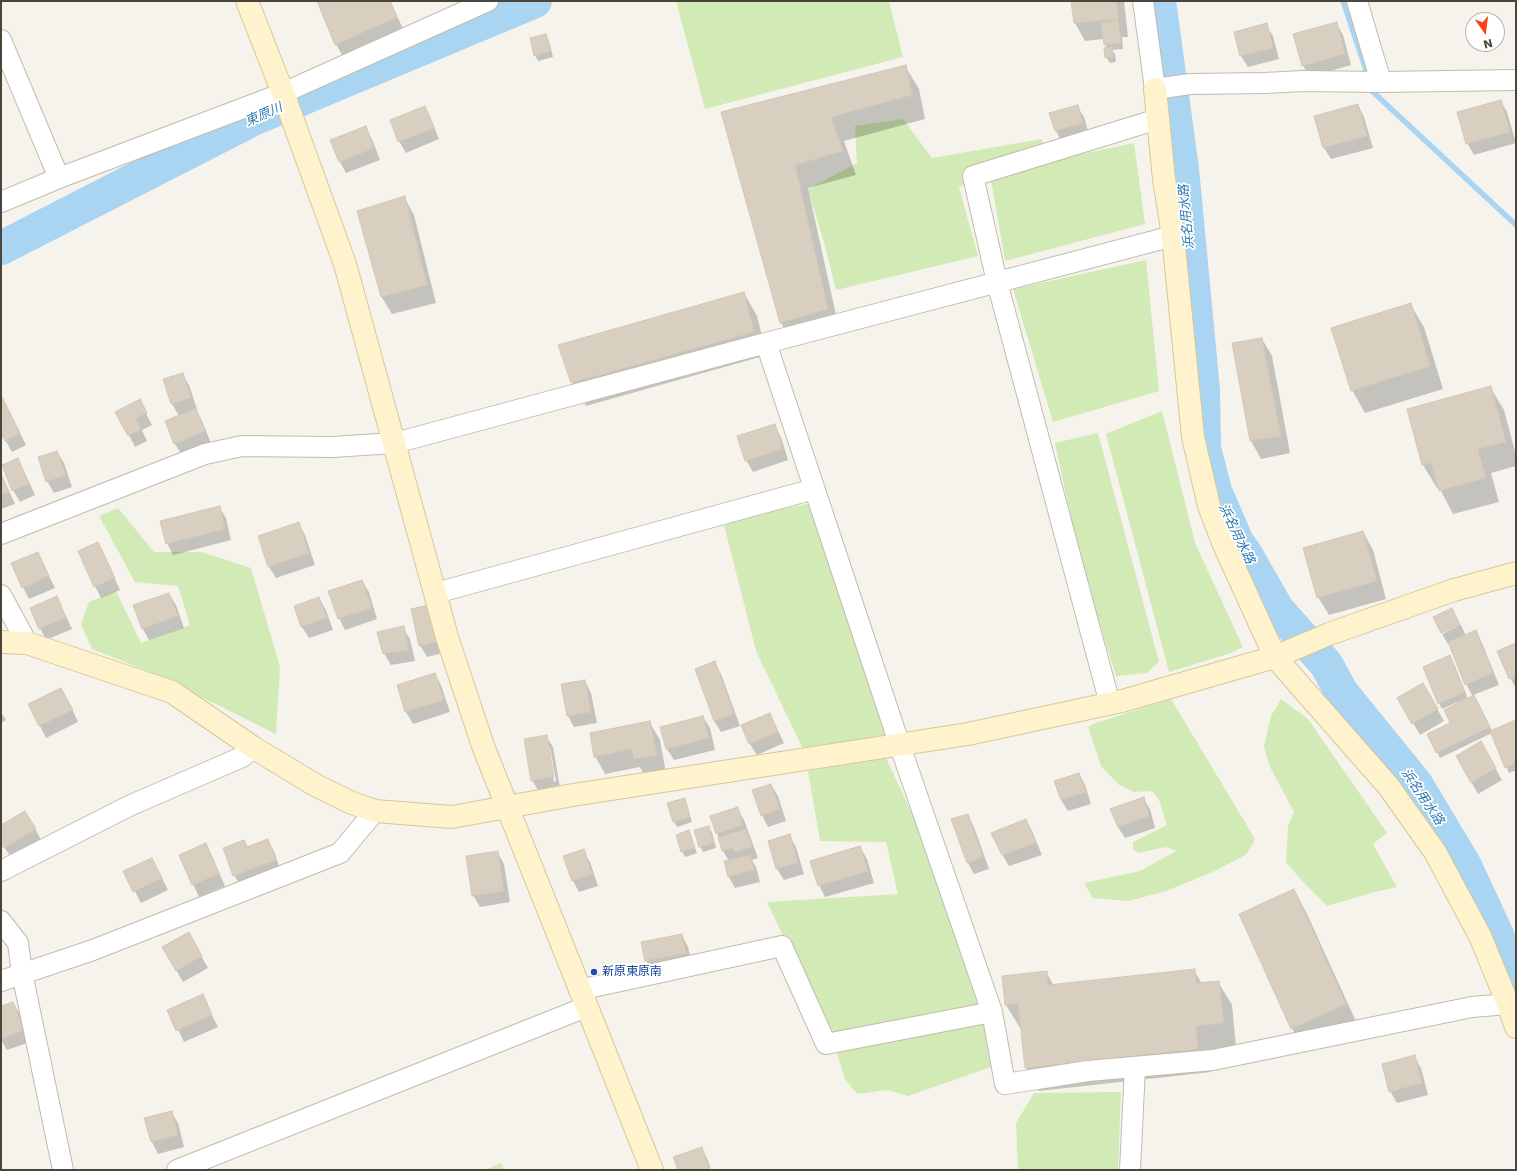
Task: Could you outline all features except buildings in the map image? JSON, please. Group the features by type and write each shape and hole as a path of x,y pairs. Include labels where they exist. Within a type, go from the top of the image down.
{"street":[{"path":"247,1 283,92 345,264 447,637 483,746 652,1170"},
{"path":"1,202 59,178 283,92 488,1"},
{"path":"1143,1 1161,88 1158,120 1164,179 1173,236 1193,437 1209,506 1224,545 1284,654 1390,787 1435,852 1480,936 1516,1027"},
{"path":"1357,1 1381,82"},
{"path":"1,40 59,178"},
{"path":"1161,88 1190,84 1303,81 1381,82 1516,80"},
{"path":"1110,704 997,282 973,176 1158,120"},
{"path":"1,534 205,454 242,446 332,447 395,443 766,343 1173,236"},
{"path":"766,343 900,746 992,1012 1005,1084 1088,1072 1213,1060 1472,1007 1508,1004"},
{"path":"436,593 814,489"},
{"path":"1,642 27,643 172,692 254,748 317,786 352,803 375,811 452,817 573,795 900,746 968,734 1110,704 1284,654 1329,634 1454,590 1516,573"},
{"path":"1,595 27,643"},
{"path":"1,871 129,806 242,757 254,748"},
{"path":"1,981 93,950 340,854 375,811"},
{"path":"1,921 18,944 22,973 63,1170"},
{"path":"177,1170 583,999 782,946 826,1044 992,1012"},
{"path":"1130,1170 1135,1067"}],"green space":[{"path":"676,1 889,1 903,57 705,109"},
{"path":"903,119 932,158 1042,139 1045,150 996,172 1134,143 1145,224 1005,261 990,174 959,187 978,256 836,290 808,189 857,163 855,126"},
{"path":"1146,260 1159,391 1053,422 1013,289"},
{"path":"1162,411 1195,543 1243,647 1231,653 1169,672 1106,434"},
{"path":"1098,433 1159,662 1147,673 1116,676 1081,564 1055,443"},
{"path":"810,503 888,735 803,749 756,651 723,521"},
{"path":"118,508 154,552 201,552 251,568 280,667 276,734 155,674 92,649 81,624 89,602 116,591 141,643 190,625 178,586 135,582 99,516"},
{"path":"1171,699 1255,839 1247,854 1215,871 1166,891 1129,901 1093,898 1084,883 1140,871 1176,851 1166,847 1138,853 1133,849 1133,842 1167,825 1159,800 1152,791 1134,792 1119,785 1101,766 1088,727 1096,723"},
{"path":"1281,699 1308,719 1387,833 1373,844 1397,887 1327,906 1302,881 1286,862 1288,826 1294,812 1269,765 1264,746 1271,716"},
{"path":"886,758 941,876 966,968 986,1029 994,1066 908,1096 887,1090 857,1094 845,1079 834,1044 767,902 898,894 886,842 820,841 808,771"},
{"path":"1121,1092 1118,1170 1018,1170 1016,1123 1034,1093"},
{"path":"501,1163 504,1170 485,1170"}],"waterway":[{"name":"東原川","path":"1,248 253,119 535,1"},
{"name":"浜名用水路","path":"1159,1 1182,169 1203,390 1204,448 1215,491 1237,542 1245,553 1277,609 1326,664 1342,693 1416,784 1465,866 1497,935 1507,960 1516,992"},
{"path":"1343,1 1367,73"},
{"path":"1373,92 1516,225"}],"place":[{"name":"新原東原南","path":"594,972"}]}
